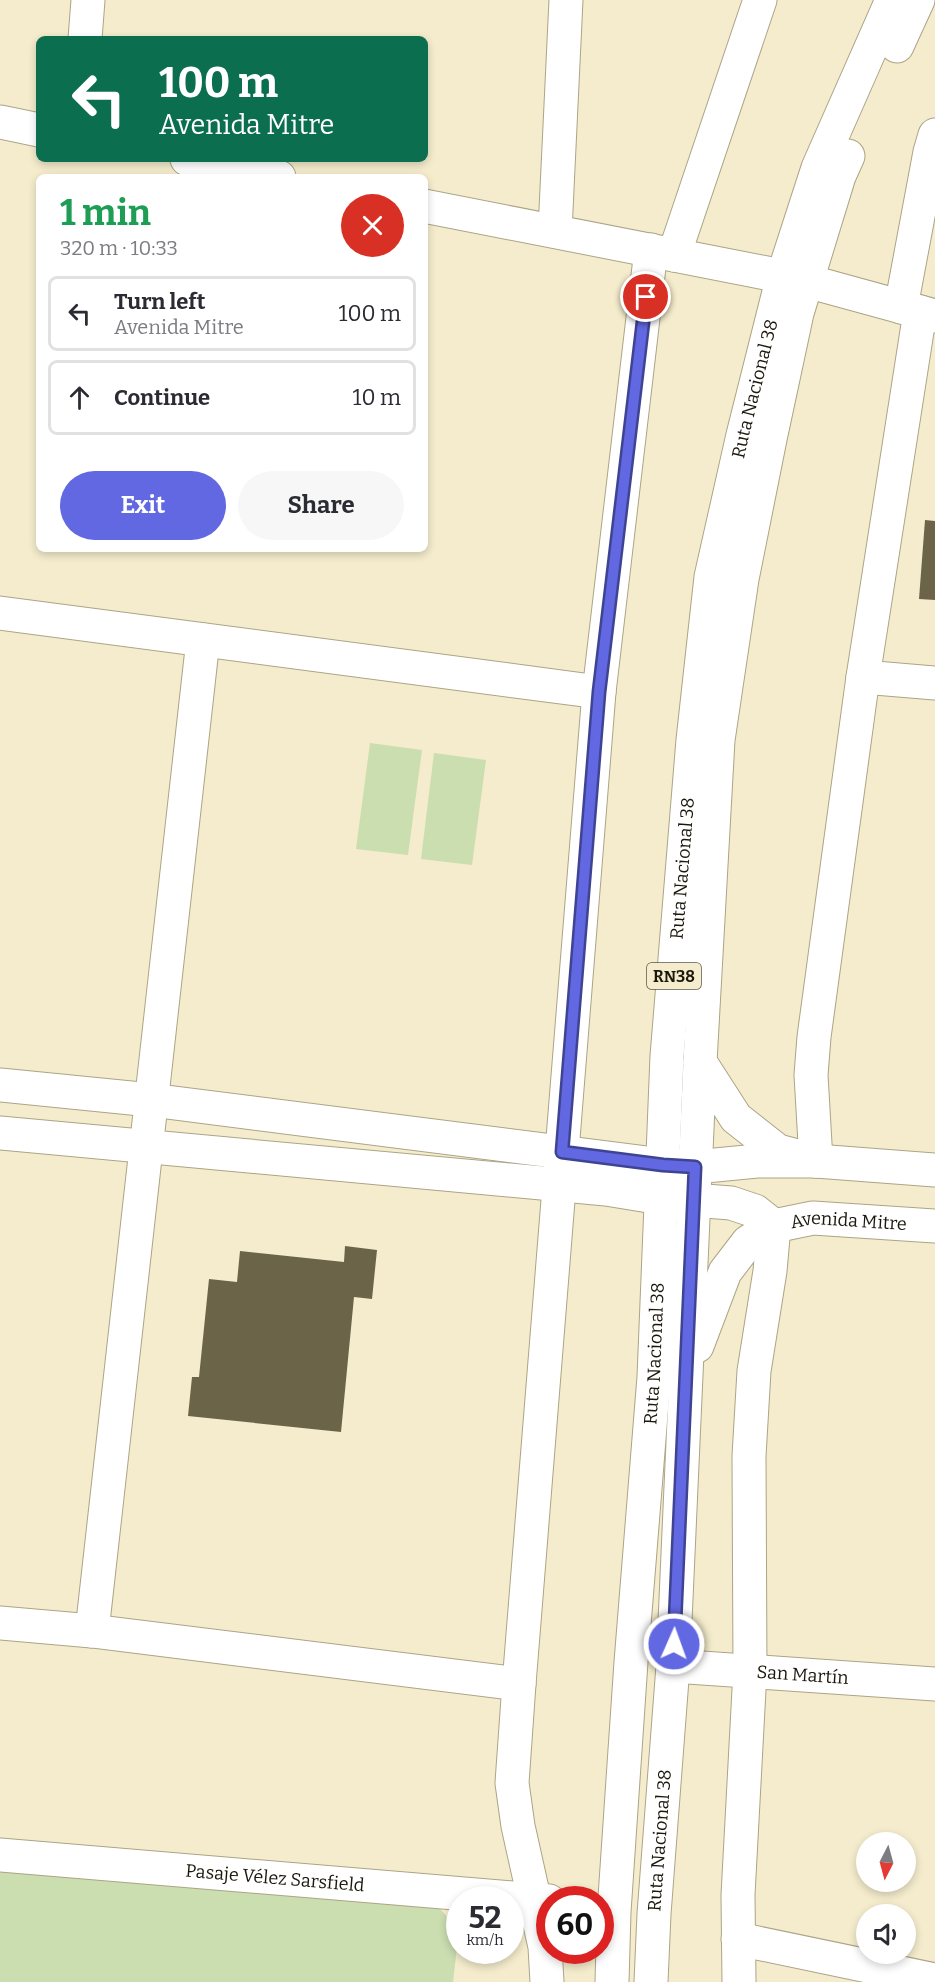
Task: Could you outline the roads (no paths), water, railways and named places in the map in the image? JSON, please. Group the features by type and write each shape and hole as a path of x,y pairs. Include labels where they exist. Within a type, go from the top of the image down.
{"street":[{"path":"85,36 88,0"},
{"path":"555,231 567,0"},
{"path":"537,1886 518,1826 512,1783 599,692 662,252 760,0"},
{"name":"Ruta Nacional 38","path":"651,1982 673,1666 700,1062 718,740 742,579 797,313 795,278 818,168 892,0"},
{"name":"Ruta Nacional 38","path":"609,1886 630,1674 654,1377 668,1056 693,740 711,577 743,435 795,278 918,0"},
{"path":"0,122 36,129"},
{"path":"816,1161 811,1075 814,1037 862,677 919,312 930,152 935,135"},
{"path":"202,162 264,174"},
{"path":"428,207 795,278 919,312"},
{"path":"0,613 599,692"},
{"path":"92,1631 203,640"},
{"path":"862,677 935,683"},
{"path":"700,1062 736,1118 778,1151 816,1161"},
{"path":"0,1085 152,1100 663,1165 695,1167 757,1161 816,1161 935,1170"},
{"name":"Avenida Mitre","path":"0,1133 606,1189 661,1198 731,1203 755,1210 774,1226 813,1218 935,1227"},
{"path":"686,1376 725,1272 748,1242 774,1226"},
{"path":"739,1982 738,1895 750,1671 749,1456 754,1371 770,1270 774,1226"},
{"path":"0,1623 92,1631 519,1684"},
{"name":"San Martín","path":"673,1666 935,1684"},
{"name":"Pasaje Vélez Sarsfield","path":"0,1855 536,1900"},
{"path":"738,1939 935,1980"},
{"path":"546,1964 547,1982"},
{"name":"Ruta Nacional 38","path":"611,1964 612,1982"}]}
